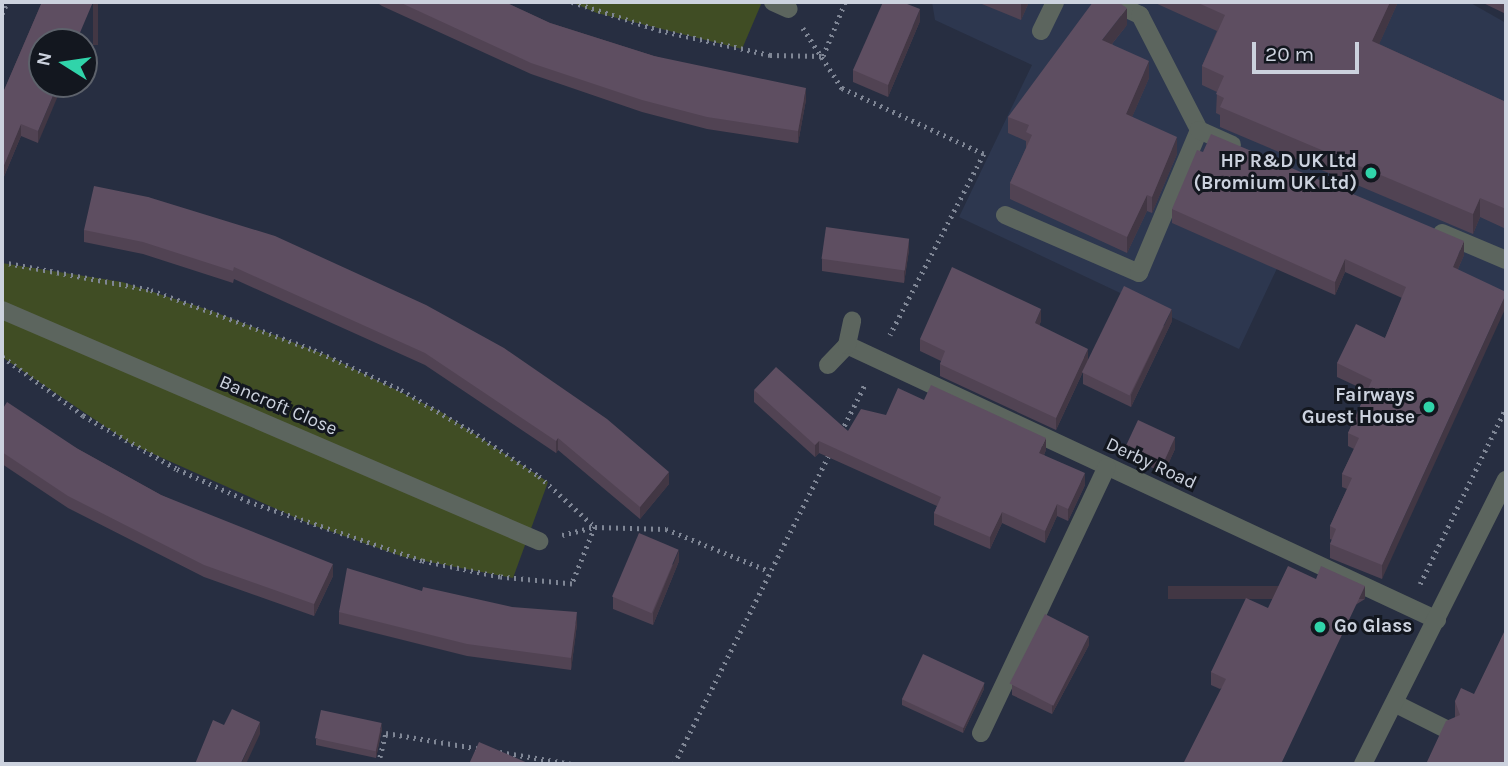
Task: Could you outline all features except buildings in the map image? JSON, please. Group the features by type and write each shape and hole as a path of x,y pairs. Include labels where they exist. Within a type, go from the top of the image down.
{"street":[{"path":"1041,31 1055,2"},
{"path":"1112,2 1140,15 1199,130 1250,152"},
{"path":"1005,215 1139,274 1199,130"},
{"path":"1429,228 1506,260"},
{"name":"Bancroft Close","path":"2,310 539,541"},
{"path":"828,365 847,345 852,321"},
{"name":"Derby Road","path":"847,345 1437,621"},
{"path":"981,733 1107,467"},
{"path":"1363,764 1396,704 1506,480"},
{"path":"1396,704 1450,731"}],"path":[{"path":"2,14 7,2"},
{"path":"572,2 659,30 758,52 823,56"},
{"path":"823,56 845,2"},
{"path":"823,56 842,88 984,154 839,434"},
{"path":"674,764 833,447"},
{"path":"595,527 666,529 769,571"},
{"path":"378,764 386,733 572,764"}],"shaded area":[{"path":"932,2 1469,2 1506,23 1506,296 1306,207 1239,349 959,217 1032,65 935,20"}],"green space":[{"path":"571,2 762,2 742,49 597,13"},
{"path":"2,263 122,282 212,311 326,355 441,412 548,482 513,578 404,557 310,524 131,444 2,357"}],"place":[{"name":"HP R&D UK Ltd (Bromium UK Ltd)","path":"1371,173"},
{"name":"Fairways Guest House","path":"1429,407"},
{"name":"Go Glass","path":"1320,627"}]}
